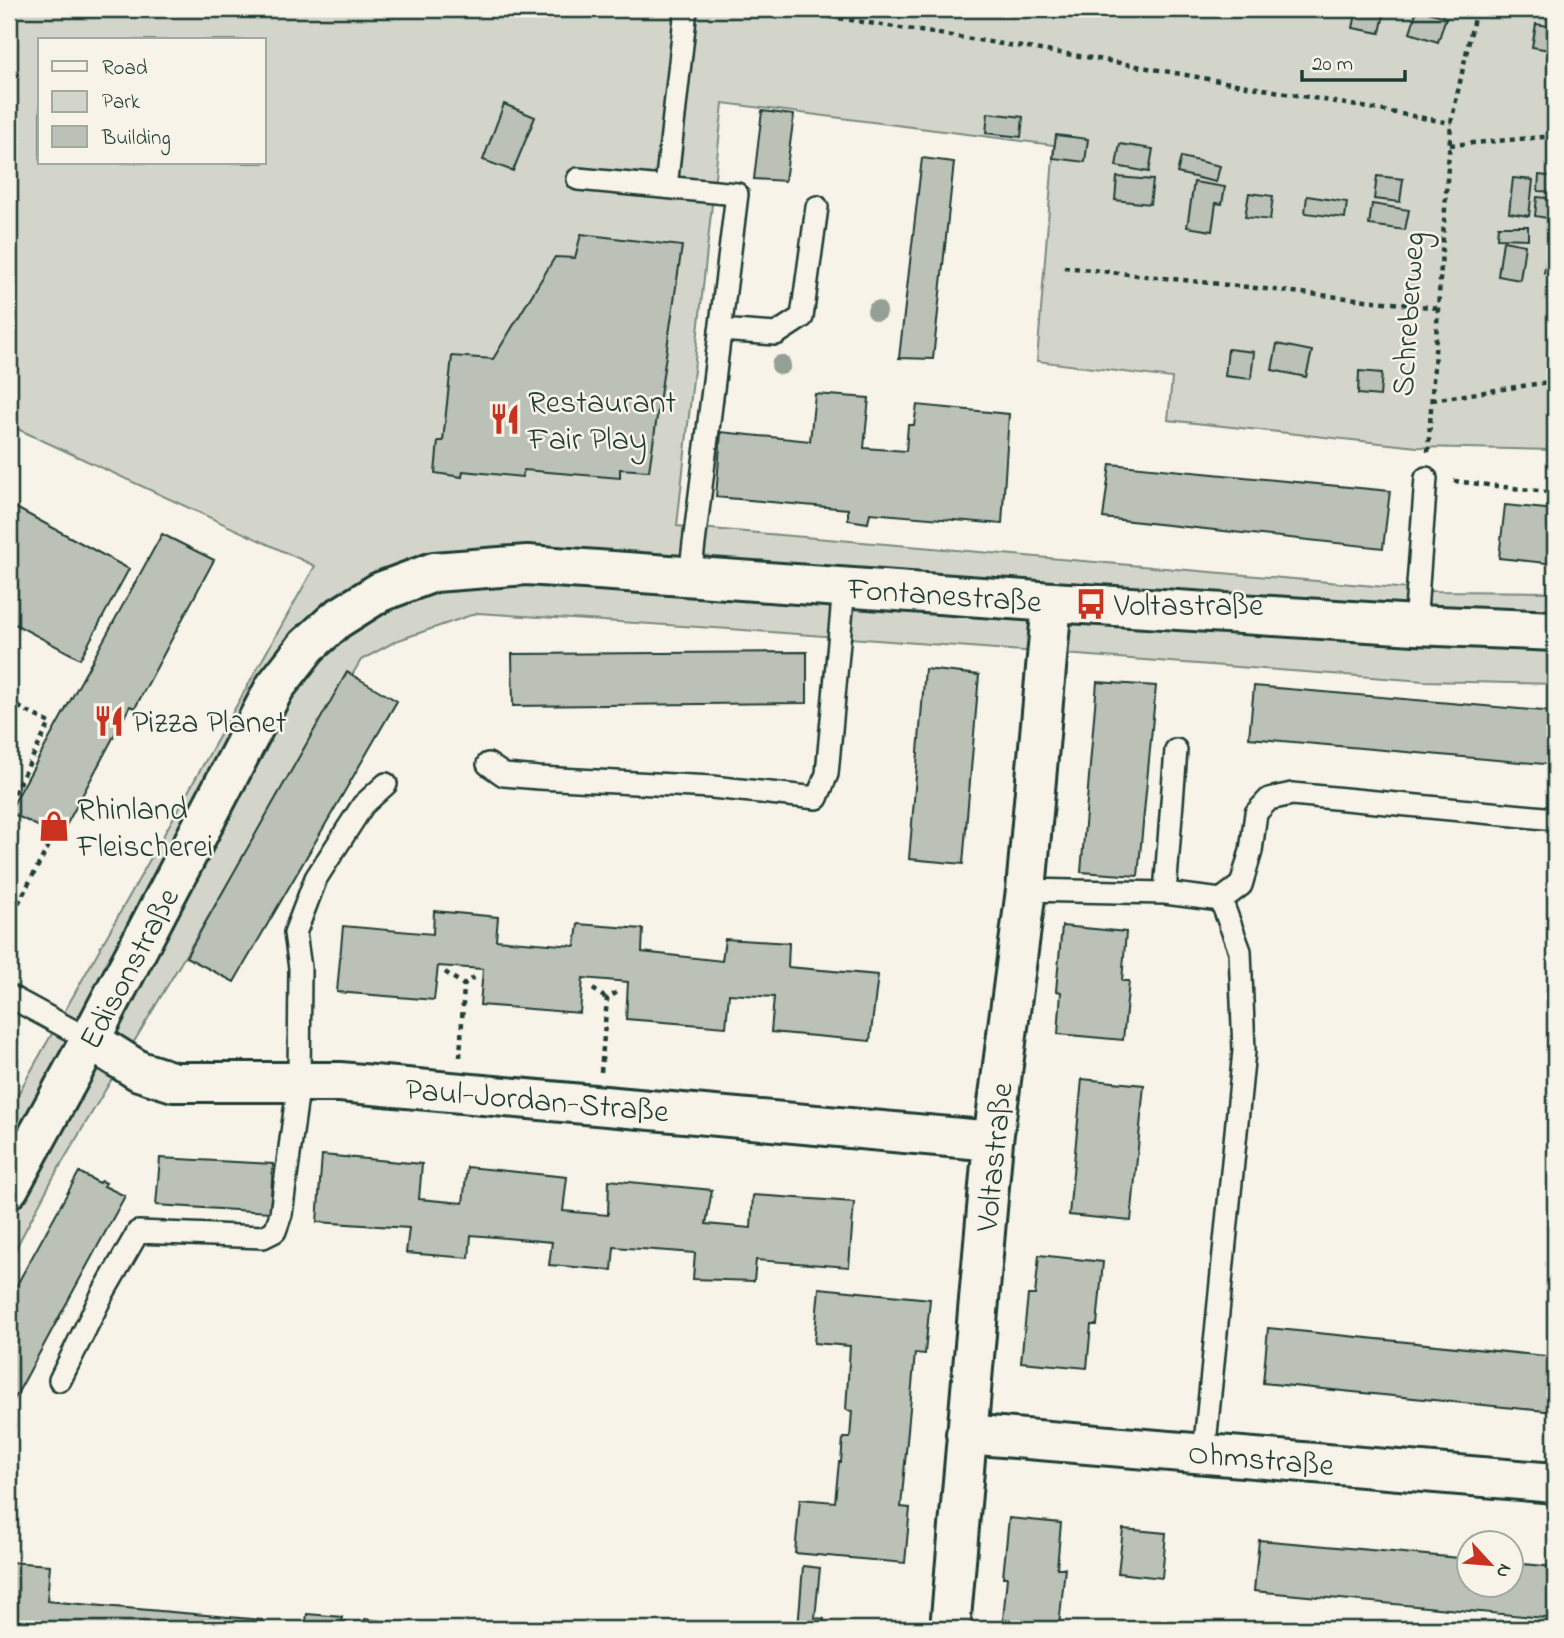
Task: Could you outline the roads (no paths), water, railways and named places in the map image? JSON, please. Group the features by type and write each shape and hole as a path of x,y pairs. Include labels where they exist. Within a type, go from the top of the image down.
{"street":[{"name":"Fontanestraße","path":"380,592 434,572 527,565 1052,602 1555,631"},
{"name":"Edisonstraße","path":"9,1188 90,1040 275,687 307,646 337,620 380,592"},
{"name":"Voltastraße","path":"950,1629 993,1141 1026,890 1052,602"},
{"name":"Paul-Jordan-Straße","path":"90,1040 139,1071 174,1082 340,1082 993,1141"},
{"name":"Ohmstraße","path":"966,1434 1555,1483"}],"lane":[{"path":"666,187 686,9"},
{"path":"578,179 737,194 690,576"},
{"path":"720,330 776,334 803,317 817,207"},
{"path":"1415,625 1426,478"},
{"path":"488,764 504,775 712,787 817,798 827,774 844,587"},
{"path":"1165,893 1176,750"},
{"path":"60,1380 103,1293 138,1232 263,1237 275,1231 281,1214 299,1081 300,968 295,933 316,878 363,805 386,784"},
{"path":"1026,890 1165,893 1221,900 1241,884 1251,851 1256,813 1269,799 1292,794 1555,819"},
{"path":"1204,1454 1244,1051 1240,951 1221,900"},
{"path":"9,996 90,1040"}],"place":[{"name":"Restaurant Fair Play","path":"505,419"},
{"name":"Voltastraße","path":"1091,604"},
{"name":"Pizza Planet","path":"109,721"},
{"name":"Rhinland Fleischerei","path":"54,826"}]}
